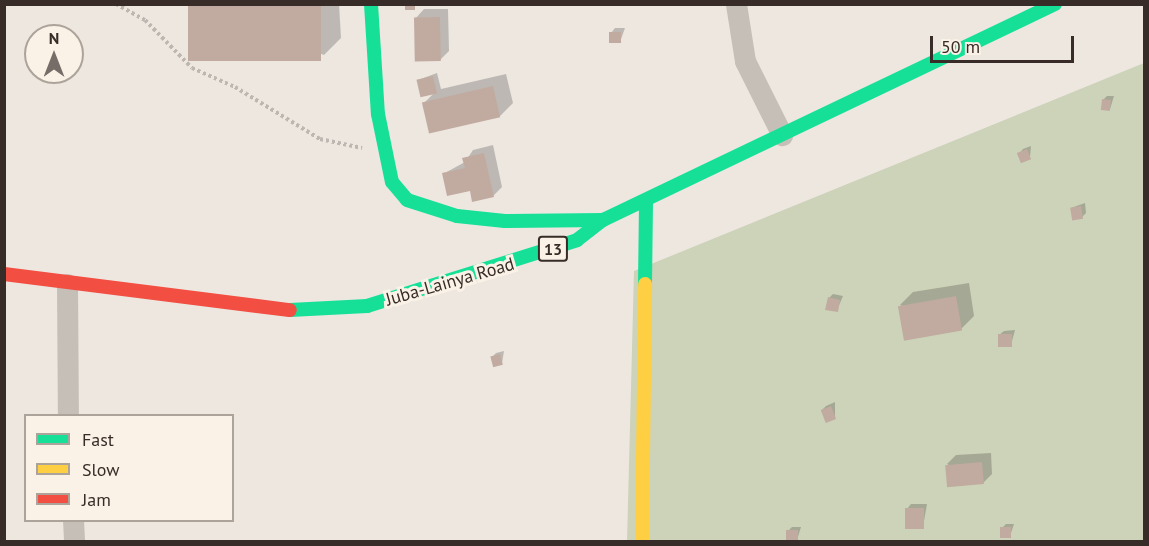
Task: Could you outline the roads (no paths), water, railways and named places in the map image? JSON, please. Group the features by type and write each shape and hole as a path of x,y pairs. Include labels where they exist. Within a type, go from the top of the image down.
{"main road":[{"path":"371,4 385,150 392,182 406,200 428,209 505,221 603,220"},
{"name":"Juba-Lainya Road","path":"4,274 273,311 348,310 526,259 577,240 603,220 1055,4"},
{"path":"642,542 646,201"}],"street":[{"path":"736,4 745,62 782,135"},
{"path":"68,284 69,414"},
{"path":"73,522 74,542"}]}
